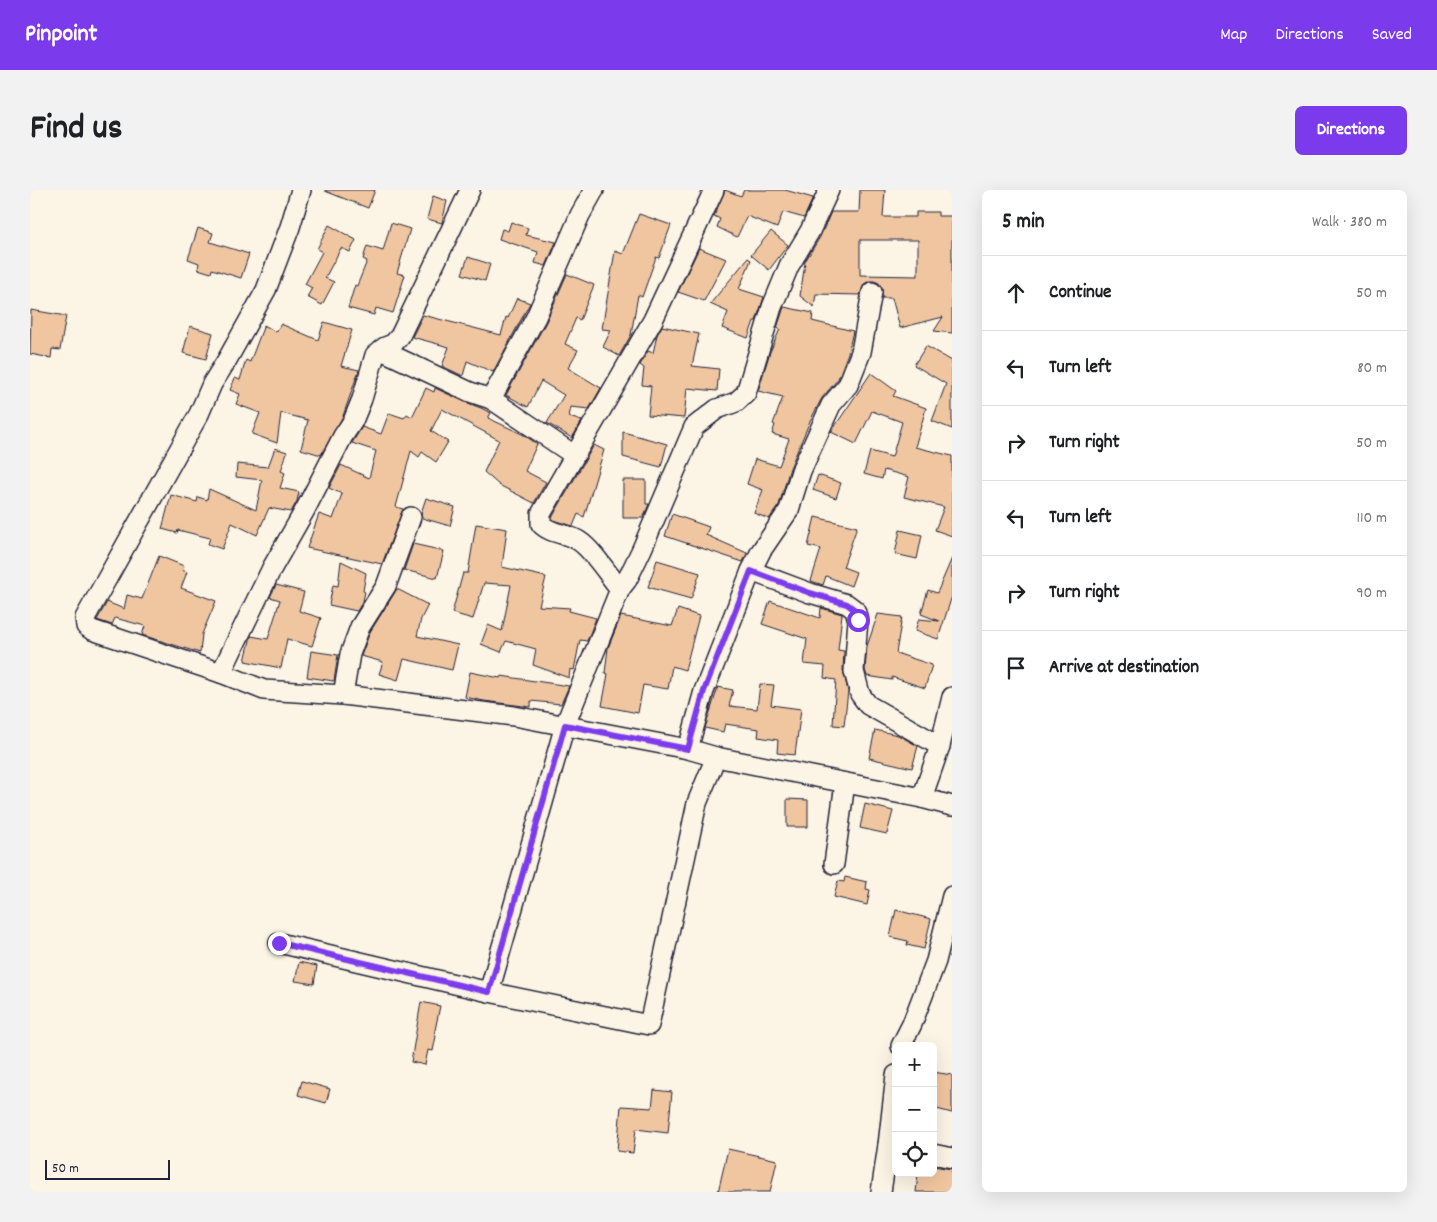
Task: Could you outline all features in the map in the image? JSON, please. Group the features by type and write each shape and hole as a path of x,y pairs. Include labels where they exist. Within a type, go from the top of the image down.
{"street":[{"path":"301,190 290,227 266,290 212,384 200,414 85,618 86,626 92,630 222,673 264,690 343,695 514,716 688,749 716,757 922,798 952,806"},
{"path":"222,673 272,568 305,510 343,436 353,421 362,399 375,355 393,344 400,336 470,190"},
{"path":"491,399 536,317 580,215 594,190"},
{"path":"620,589 581,542 545,528 541,524 541,514 653,320 714,190"},
{"path":"489,992 565,725 620,589 627,580 642,549 694,428 717,409 736,402 746,393 772,307 789,266 810,231 829,190"},
{"path":"688,749 704,691 751,571 761,552 789,510 801,471 832,405 848,385 861,352 872,292"},
{"path":"381,350 470,392 491,399 574,455"},
{"path":"343,695 350,654 360,627 386,586 411,517"},
{"path":"751,571 810,593 847,604 855,610 858,620 854,671 860,694 868,705 940,746"},
{"path":"922,798 940,746 952,697"},
{"path":"279,943 489,992 649,1025 697,803 716,757"},
{"path":"834,864 846,783"},
{"path":"903,1042 912,1024 936,961 952,896"},
{"path":"893,1132 895,1087"},
{"path":"881,1192 892,1145"},
{"path":"937,1155 952,1158"}],"building":[{"path":"325,190 375,190 368,208"},
{"path":"725,190 741,196 744,190 785,190 813,198 804,218 783,212 777,228 747,216 737,237 717,227 720,219 714,216"},
{"path":"860,190 885,190 883,217 916,217 916,212 938,212 938,216 952,216 952,333 934,331 943,317 900,328 892,298 882,298 882,288 879,283 874,281 864,284 860,295 816,294 814,307 800,296 804,263 820,237 831,212 859,212","holes":["860,240 918,240 918,276 860,275"]},
{"path":"433,196 447,201 442,223 427,219"},
{"path":"639,214 671,225 659,258 656,257 642,297 638,295 631,335 619,356 603,347 611,330 602,329 615,251 623,254"},
{"path":"511,222 528,228 526,235 556,242 546,266 535,263 538,252 499,239 502,229 508,231"},
{"path":"391,223 410,229 397,273 405,275 393,313 376,308 374,315 348,308 355,285 357,286 367,261 363,259 367,246 383,251"},
{"path":"329,225 356,240 350,252 341,248 325,278 334,282 322,305 307,297 312,288 305,284 322,252 317,249"},
{"path":"198,228 213,233 210,242 249,254 241,278 212,269 211,273 198,269 199,263 188,259"},
{"path":"771,231 788,245 769,270 751,255"},
{"path":"699,248 726,259 704,301 678,292"},
{"path":"468,257 490,264 485,281 462,274"},
{"path":"748,258 751,260 739,289 764,297 748,338 722,328 728,312 710,304"},
{"path":"567,274 594,285 580,320 576,318 565,344 578,350 568,368 601,388 589,409 571,407 569,417 582,421 572,438 547,423 564,395 541,381 528,407 506,395 546,322"},
{"path":"517,298 530,303 493,372 467,361 463,376 442,366 449,347 412,337 423,315 501,335 506,317 508,318"},
{"path":"784,307 813,313 812,321 853,331 848,353 838,379 822,398 810,421 790,468 779,505 769,519 754,513 763,490 747,484 755,459 779,466 789,439 772,434 775,425 773,424 783,397 758,391 770,352 780,329 777,328"},
{"path":"31,310 66,316 60,350 52,349 51,358 30,354"},
{"path":"324,322 352,330 341,366 359,370 343,416 321,455 301,449 308,420 281,413 277,443 252,434 260,413 236,404 240,394 230,390 235,378 240,380 246,360 250,362 264,325 276,332 281,324 318,340"},
{"path":"190,326 213,333 206,359 183,353"},
{"path":"662,326 699,334 692,366 719,369 717,391 687,388 684,418 648,415 651,386 642,385 644,368 640,365 648,351 653,353 657,335"},
{"path":"926,346 952,361 952,429 932,421 946,384 914,365"},
{"path":"871,373 896,391 893,396 926,408 915,447 952,456 952,536 935,530 944,507 904,497 909,477 884,470 882,479 864,474 870,451 892,457 902,422 872,411 856,444 831,432"},
{"path":"426,388 434,392 435,388 491,413 488,418 524,435 537,444 525,471 546,482 534,503 499,485 484,472 499,440 442,409 431,431 448,442 436,462 422,452 419,457 411,451 396,507 403,509 382,564 307,548 319,514 333,519 342,494 329,488 341,465 369,478 376,451 352,443 362,427 381,434 389,413 404,418 407,414 412,417"},
{"path":"623,432 667,444 661,467 623,457"},
{"path":"594,445 604,450 584,517 578,514 573,526 552,519 553,516"},
{"path":"275,448 287,452 281,471 285,473 280,488 299,492 291,512 269,508 257,535 232,523 222,549 208,544 210,538 178,530 177,533 162,529 171,495 197,502 198,497 207,500 209,489 256,510 262,480 236,477 237,464 268,467"},
{"path":"818,475 841,483 836,498 813,490"},
{"path":"623,480 646,480 646,504 649,504 643,518 623,518"},
{"path":"426,498 455,507 450,526 422,518 421,513"},
{"path":"672,514 709,527 706,535 747,553 743,562 665,536"},
{"path":"815,517 857,527 843,567 856,572 851,586 826,576 823,585 811,581 821,549 808,546"},
{"path":"476,524 507,529 502,567 546,577 539,606 570,608 569,611 596,618 587,641 580,640 574,670 570,669 569,678 533,665 536,649 506,641 501,652 481,644 488,625 502,631 511,585 484,583 473,619 452,613 463,573 468,573"},
{"path":"900,530 922,535 917,559 895,554"},
{"path":"413,544 444,551 437,578 404,570"},
{"path":"159,556 184,566 182,570 187,572 181,588 216,601 202,634 200,653 142,635 145,626 115,618 112,625 97,620 107,602 124,609 127,595 142,599"},
{"path":"952,558 952,596 938,639 915,631 919,619 939,621 921,614 928,590 937,593"},
{"path":"657,560 700,573 691,599 648,587"},
{"path":"341,561 366,573 363,601 357,611 329,605 333,585 338,586"},
{"path":"276,585 304,592 299,611 321,618 312,646 287,639 281,668 245,661 251,636 268,639 280,600 270,597"},
{"path":"397,589 428,605 421,619 417,636 458,645 452,670 404,659 398,680 379,674 383,662 361,656 370,632"},
{"path":"770,601 820,618 821,608 842,614 838,650 844,651 843,670 848,691 844,726 833,725 836,680 824,678 825,666 804,664 807,639 762,624"},
{"path":"678,609 699,616 685,670 672,666 668,689 643,685 638,713 602,706 608,674 605,673 608,648 621,616 672,626"},
{"path":"878,614 902,617 896,653 932,665 925,688 892,677 892,680 867,676 865,670 867,646"},
{"path":"311,651 338,655 334,681 307,677"},
{"path":"470,672 500,678 501,676 569,686 561,704 531,701 531,707 484,701 465,697"},
{"path":"760,684 774,685 771,705 801,709 795,755 777,753 778,740 758,737 759,729 725,724 723,732 705,728 718,687 733,690 729,706 757,709"},
{"path":"875,730 898,735 918,746 912,768 869,758"},
{"path":"787,799 808,800 808,827 787,827"},
{"path":"865,804 893,811 887,834 860,828"},
{"path":"845,877 867,882 866,889 870,890 867,905 834,897 838,881 844,882"},
{"path":"896,910 931,919 924,949 907,945 908,941 890,937"},
{"path":"299,962 317,966 314,984 295,981"},
{"path":"421,1002 440,1006 433,1051 428,1050 425,1065 411,1062"},
{"path":"937,1073 952,1075 952,1113 937,1109"},
{"path":"302,1081 330,1089 326,1103 298,1095"},
{"path":"654,1090 672,1092 668,1133 636,1129 633,1153 617,1151 621,1106 652,1108"},
{"path":"728,1149 777,1160 770,1192 718,1192"},
{"path":"937,1167 952,1169 952,1192 916,1192 918,1177 937,1177"}],"route":[{"path":"279,943 489,992 565,725 688,749 704,691 751,571 810,593 847,604 855,610 858,620"}]}
